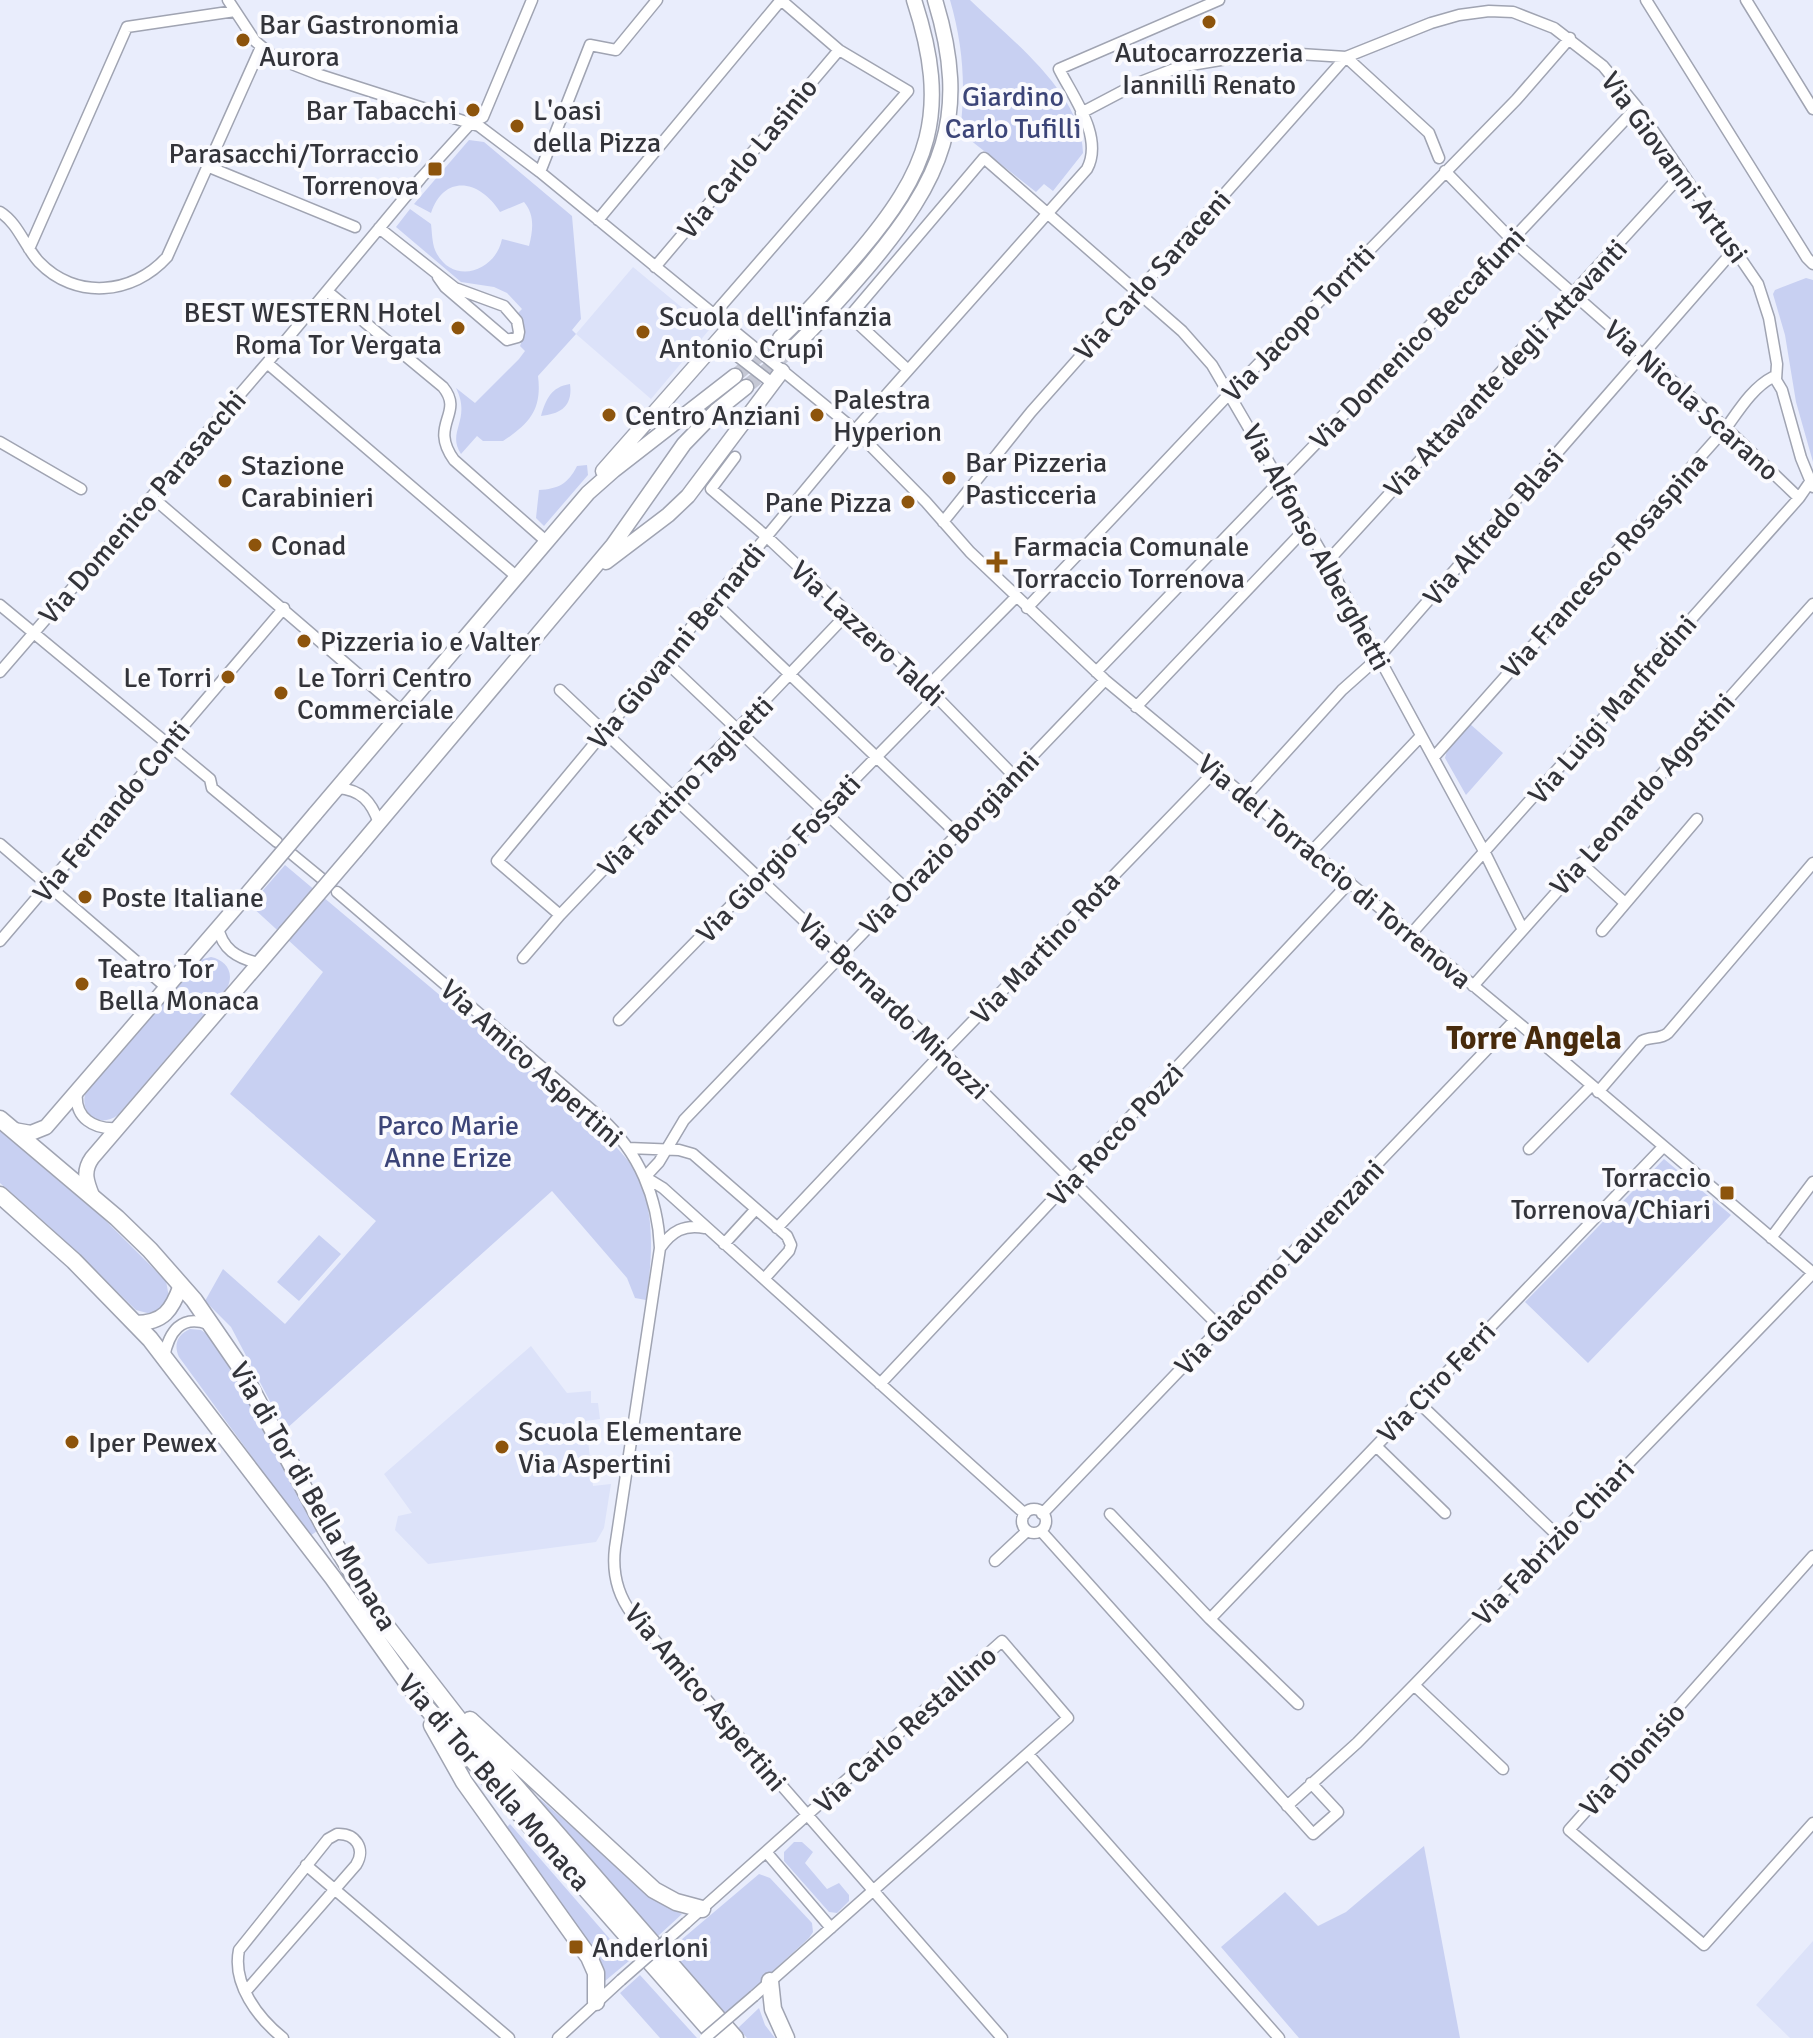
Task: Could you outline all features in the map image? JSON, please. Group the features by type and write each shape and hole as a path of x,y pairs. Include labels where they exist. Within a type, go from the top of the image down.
{"main road":[{"path":"780,338 883,224 904,194 916,169 926,138 932,88 927,43 914,0"},
{"path":"792,349 902,227 935,168 946,130 950,95 947,48 935,0"},
{"path":"14,1130 31,1133 42,1130 77,1092 588,493 607,466 730,327"},
{"path":"586,577 681,503 782,371"},
{"path":"93,1198 86,1180 86,1169 92,1158 586,577 618,538 684,444 740,381 614,470 588,493"},
{"name":"Via di Tor di Bella Monaca","path":"0,1119 140,1240 214,1326 252,1387 325,1528 380,1618 425,1680 735,2038"},
{"name":"Via di Tor Bella Monaca","path":"0,1195 74,1261 164,1357 333,1578 418,1698 717,2038"},
{"path":"135,1323 165,1317 181,1285"},
{"path":"425,1680 654,1890 676,1902 702,1909"},
{"path":"418,1698 464,1782 589,1957 596,1973 596,2002"},
{"path":"770,1981 773,2009 786,2038"}],"street":[{"path":"228,0 261,47 280,60 486,129 855,430"},
{"name":"Via Domenico Parasacchi","path":"0,672 267,363 379,228 471,123 483,117 532,0"},
{"path":"540,172 590,45 616,50 657,0"},
{"path":"598,220 781,0 839,50 908,91 714,314"},
{"path":"1081,113 1059,69 1219,0"},
{"path":"1646,0 1813,264"},
{"path":"1746,0 1813,109"},
{"path":"29,249 127,27 235,11"},
{"name":"Via Giovanni Artusi","path":"1081,113 1138,83 1179,67 1268,52 1346,57 1459,15 1489,11 1513,12 1531,17 1570,38 1603,66 1637,107 1758,284 1766,304 1777,364 1776,380 1782,390 1811,484"},
{"name":"Via Jacopo Torriti","path":"1027,608 1230,393 1516,100 1570,38"},
{"path":"0,212 9,219 42,265 60,278 73,284 109,289 138,280 167,257 261,47"},
{"name":"Via Carlo Lasinio","path":"655,267 839,50"},
{"path":"1346,57 1429,133 1439,158"},
{"name":"Via Carlo Saraceni","path":"943,522 1031,412 1346,57"},
{"name":"Via Domenico Beccafumi","path":"1100,676 1281,479 1637,107"},
{"name":"Via Giovanni Bernardi","path":"560,915 497,861 855,430 1082,175 1091,161 1092,140 1081,113"},
{"name":"Via Alfonso Alberghetti","path":"908,370 850,316 984,158 1199,349 1230,393 1281,479 1434,757 1522,928"},
{"path":"209,167 355,227"},
{"name":"Via Nicola Scarano","path":"1445,171 1512,240 1726,428 1799,498"},
{"name":"Via Attavante degli Attavanti","path":"1327,562 1682,174"},
{"path":"379,228 455,288 504,306 517,321 518,337 507,340 445,287 438,277"},
{"name":"Via Alfredo Blasi","path":"1245,797 1342,690 1379,657 1734,250"},
{"path":"327,291 443,387 450,396 451,406 442,435 445,447 454,460 546,541"},
{"path":"718,341 772,383"},
{"path":"267,363 516,576"},
{"name":"Via Francesco Rosaspina","path":"1434,757 1726,428 1760,385 1773,377 1776,380"},
{"name":"Via del Torraccio di Torrenova","path":"855,430 893,467 972,555 1100,676 1515,1020 1813,1273"},
{"path":"0,442 81,489"},
{"name":"Via Lazzero Taldi","path":"735,457 711,489 767,537 927,687 1014,776"},
{"name":"Via Luigi Manfredini","path":"1411,934 1811,484"},
{"path":"152,497 401,711"},
{"path":"1136,707 1307,527"},
{"path":"927,687 1016,597"},
{"path":"713,601 957,834"},
{"name":"Via Leonardo Agostini","path":"1473,986 1813,604"},
{"path":"0,605 168,743 210,779 212,788 277,842"},
{"name":"Via Fernando Conti","path":"0,941 284,608"},
{"name":"Via Fantino Taglietti","path":"523,958 560,915 847,614"},
{"path":"664,660 905,888"},
{"name":"Via Orazio Borgianni","path":"645,1177 667,1150 684,1120 1014,776 1100,676"},
{"name":"Via Bernardo Minozzi","path":"560,690 943,1052 1221,1328"},
{"name":"Via Giorgio Fossati","path":"619,1020 936,696"},
{"path":"1312,851 1421,736"},
{"name":"Via Martino Rota","path":"777,1228 1214,772"},
{"path":"338,788 353,790 366,797 379,823"},
{"path":"1602,931 1697,819"},
{"path":"0,844 166,987"},
{"path":"293,855 321,878"},
{"path":"1581,863 1625,903"},
{"path":"1529,1149 1642,1041 1664,1036 1813,863"},
{"name":"Via Rocco Pozzi","path":"880,1384 1350,882"},
{"name":"Via Amico Aspertini","path":"337,892 601,1118 628,1148 645,1177 656,1211 660,1248 615,1541 616,1581 632,1614 1002,2038"},
{"path":"218,927 230,951 258,963"},
{"name":"Via Giacomo Laurenzani","path":"1042,1514 1515,1020"},
{"path":"77,1092 77,1106 85,1120 102,1127 118,1128"},
{"name":"Via Ciro Ferri","path":"1210,1619 1663,1147"},
{"path":"628,1148 686,1151 698,1157 777,1228 790,1241 790,1248 764,1279"},
{"path":"645,1177 663,1188 1025,1514"},
{"path":"1771,1238 1813,1182"},
{"path":"724,1244 755,1210"},
{"path":"660,1248 679,1229 693,1226 706,1228"},
{"name":"Via Fabrizio Chiari","path":"1287,1806 1357,1743 1813,1273"},
{"path":"164,1357 168,1339 181,1324 195,1320 214,1326"},
{"path":"1418,1402 1558,1536"},
{"path":"1376,1446 1445,1513"},
{"path":"1036,1510 1042,1514 1046,1521 1041,1531 1027,1531 1023,1525 1025,1514 1036,1510"},
{"path":"1110,1514 1210,1619 1298,1704"},
{"path":"995,1561 1027,1531"},
{"path":"1041,1531 1313,1834 1338,1812 1311,1783"},
{"name":"Via Dionisio","path":"1813,1556 1569,1830 1704,1945 1813,1823"},
{"name":"Via Carlo Restallino","path":"558,2038 1002,1641 1068,1718 1028,1754"},
{"path":"1414,1685 1503,1769"},
{"path":"705,2038 1028,1754 1279,2038"},
{"path":"246,1991 360,1860 360,1847 354,1838 344,1834 333,1835 241,1946 238,1963 246,1991 258,2015 283,2038"},
{"path":"767,1853 831,1928"},
{"path":"306,1865 509,2038"}],"shaded area":[{"name":"Scuola dell'infanzia Antonio Crupi","path":"633,267 709,330 651,399 576,334"},
{"name":"Scuola Elementare Via Aspertini","path":"531,1346 567,1393 591,1391 591,1403 598,1403 600,1419 586,1421 593,1486 611,1484 604,1528 596,1542 428,1564 395,1530 398,1516 412,1513 384,1474"},
{"path":"1813,1941 1813,2038 1790,2038 1756,2005"}],"green space":[{"name":"Giardino Carlo Tufilli","path":"950,0 970,0 1041,69 1071,109 1083,153 1053,191 1044,184 1036,192 960,132 962,66"},
{"path":"469,140 484,142 572,216 581,319 572,330 576,334 538,376 536,406 521,428 503,441 483,441 477,436 461,454 456,439 461,409 456,388 475,403 519,359 525,351 520,346 524,335 517,314 522,309 507,293 494,287 461,282 396,227 410,209 431,224 434,247 442,261 461,271 472,271 491,260 502,239 529,246 532,223 524,202 500,212 483,193 474,188 454,186 437,200 431,213 414,204"},
{"path":"1806,278 1813,280 1813,462 1796,402 1785,335 1773,294 1775,290"},
{"path":"570,384 570,398 564,408 541,416 550,395"},
{"path":"587,465 588,475 544,526 536,518 539,490 562,484 577,466"},
{"path":"1470,724 1503,753 1466,795 1445,758 1447,750"},
{"name":"Parco Marie Anne Erize","path":"285,865 599,1129 623,1154 638,1176 649,1212 651,1256 646,1300 635,1298 627,1278 552,1191 285,1430 231,1327 205,1301 223,1269 285,1324 376,1221 230,1094 323,972 250,905"},
{"path":"211,957 228,968 230,977 227,988 118,1115 104,1120 92,1117 85,1106 86,1091 199,960"},
{"path":"0,1131 103,1218 166,1281 169,1297 165,1307 151,1314 136,1310 0,1183"},
{"path":"1664,1159 1731,1215 1588,1363 1525,1302"},
{"path":"319,1235 341,1254 299,1301 277,1282"},
{"path":"190,1329 201,1330 210,1336 263,1423 317,1531 310,1536 179,1357 176,1348 178,1340"},
{"path":"540,1799 660,1903 682,1914 657,1937 537,1800"},
{"path":"510,1824 629,1961 605,1981 600,1961 509,1831 507,1827"},
{"path":"794,1842 802,1842 813,1852 805,1863 827,1889 839,1883 849,1895 849,1901 837,1913 829,1912 784,1861 784,1852"},
{"path":"1424,1846 1460,2038 1299,2038 1221,1947 1285,1892 1318,1926 1346,1912"},
{"path":"759,1874 770,1878 812,1923 813,1932 726,2014 668,1951"},
{"path":"640,1975 697,2038 660,2038 620,1993"},
{"path":"759,2008 765,2025 775,2038 747,2038 738,2028"}],"tunnel":[{"path":"735,376 780,338"},
{"path":"746,387 792,349"}],"place":[{"name":"Autocarrozzeria Iannilli Renato","path":"1209,22"},
{"name":"Bar Gastronomia Aurora","path":"243,40"},
{"name":"Bar Tabacchi","path":"473,110"},
{"name":"L'oasi della Pizza","path":"517,126"},
{"name":"Parasacchi/Torraccio Torrenova","path":"435,169"},
{"name":"BEST WESTERN Hotel Roma Tor Vergata","path":"458,328"},
{"name":"Scuola dell'infanzia Antonio Crupi","path":"643,332"},
{"name":"Centro Anziani","path":"609,415"},
{"name":"Palestra Hyperion","path":"817,415"},
{"name":"Bar Pizzeria Pasticceria","path":"949,478"},
{"name":"Stazione Carabinieri","path":"225,481"},
{"name":"Pane Pizza","path":"908,502"},
{"name":"Conad","path":"255,545"},
{"name":"Farmacia Comunale Torraccio Torrenova","path":"997,562"},
{"name":"Pizzeria io e Valter","path":"304,641"},
{"name":"Le Torri","path":"228,677"},
{"name":"Le Torri Centro Commerciale","path":"281,693"},
{"name":"Poste Italiane","path":"85,897"},
{"name":"Teatro Tor Bella Monaca","path":"82,984"},
{"name":"Torraccio Torrenova/Chiari","path":"1727,1193"},
{"name":"Iper Pewex","path":"72,1442"},
{"name":"Scuola Elementare Via Aspertini","path":"502,1447"},
{"name":"Anderloni","path":"576,1947"}],"district":[{"name":"Torre Angela","path":"1534,1038"}]}
